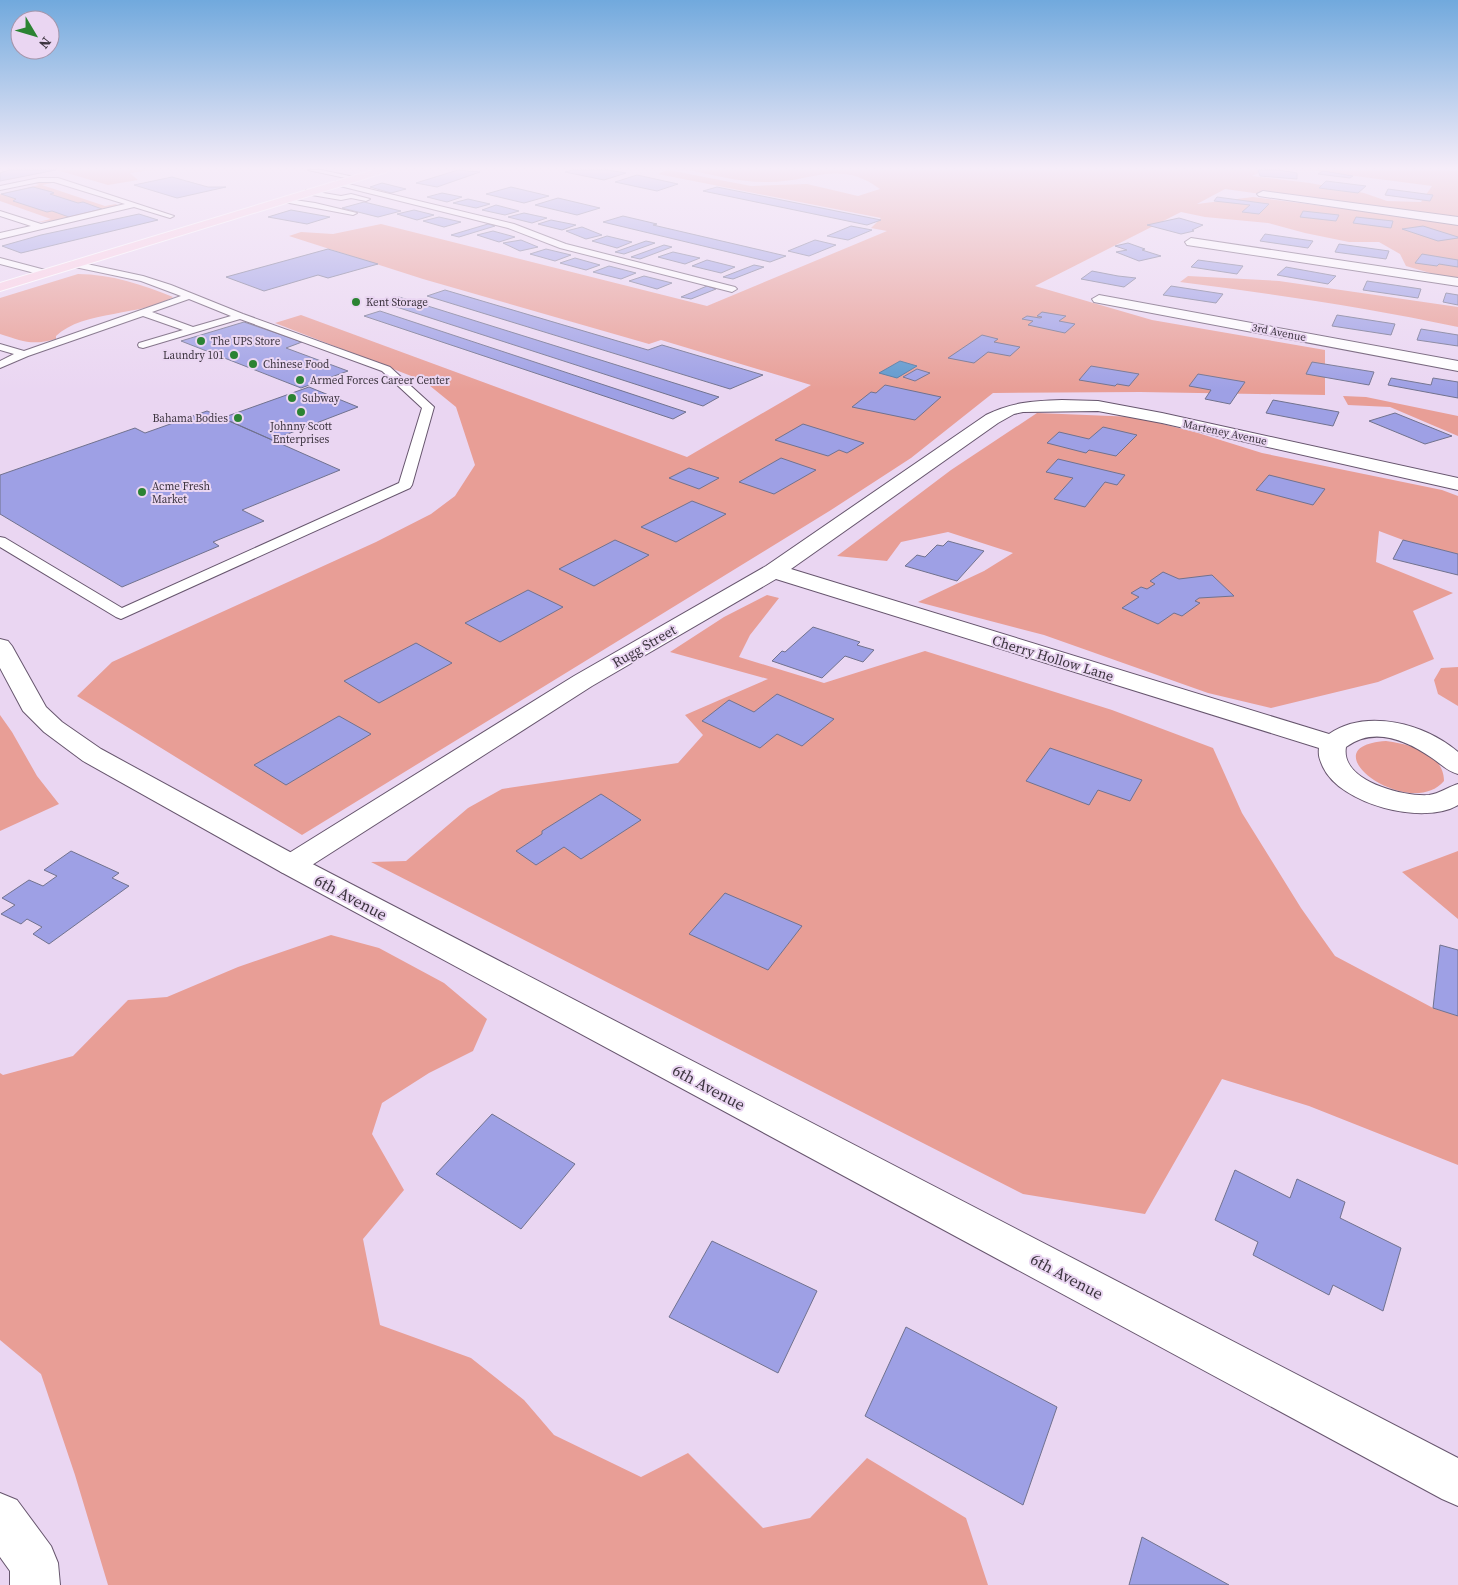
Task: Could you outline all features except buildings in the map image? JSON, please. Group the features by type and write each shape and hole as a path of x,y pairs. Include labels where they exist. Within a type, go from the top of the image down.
{"main road":[{"path":"0,287 139,244"}],"street":[{"path":"1204,244 1458,282"},
{"name":"3rd Avenue","path":"1099,299 1458,366"},
{"name":"Marteney Avenue","path":"992,419 1009,410 1023,407 1098,406 1162,418 1458,484"},
{"name":"Rugg Street","path":"291,866 583,681 774,571 992,419"},
{"name":"Cherry Hollow Lane","path":"774,571 1333,744"},
{"name":"6th Avenue","path":"0,646 36,711 73,744 291,866 1458,1483"},
{"path":"1458,766 1447,754 1431,744 1391,730 1354,730 1341,736 1333,744 1332,756 1338,768 1351,781 1370,792 1392,801 1415,805 1436,804 1452,798 1458,793"},
{"path":"0,1517 34,1563 35,1585"}],"lane":[{"path":"558,244 732,288"},
{"path":"0,261 46,273"},
{"path":"0,541 121,614 405,485 428,407 386,369 143,279 73,264"},
{"path":"0,364 189,296"},
{"path":"145,313 193,330"},
{"path":"143,345 240,316"},
{"path":"0,347 24,354"}],"shaded area":[{"path":"314,244 460,244 707,306 856,244 1118,244 1035,286 1152,320 1325,350 1325,395 1140,392 993,393 911,458 831,510 302,835 77,696 112,662 376,542 431,514 455,496 475,465 456,407 424,381 275,323 301,315 687,457 811,385 661,340 649,344 423,279"},
{"path":"1382,244 1458,244 1458,278 1437,275 1406,266 1400,254"},
{"path":"78,274 90,274 127,281 173,297 161,303 82,322 68,328 56,336 56,339 47,341 27,342 0,334 0,298"},
{"path":"1188,276 1279,281 1458,307 1458,327 1389,313 1180,282"},
{"path":"1343,396 1366,397 1458,416 1458,436 1390,407 1348,405"},
{"path":"1037,413 1136,417 1198,433 1262,453 1442,490 1458,496 1458,554 1403,540 1379,531 1376,562 1453,593 1413,611 1434,659 1378,682 1271,708 1208,693 1044,635 918,602 984,571 1013,553 948,532 901,542 887,561 837,556 951,470"},
{"path":"767,595 779,598 750,635 739,657 824,683 925,651 1112,710 1213,748 1242,813 1301,908 1335,956 1433,1008 1458,1016 1458,1165 1309,1106 1222,1079 1145,1214 1023,1194 371,862 406,861 468,808 502,789 678,763 703,735 685,715 768,679 670,652 724,617"},
{"path":"1458,667 1458,706 1438,694 1434,680 1441,668"},
{"path":"0,715 37,776 59,804 0,831"},
{"path":"1386,741 1414,748 1432,757 1442,771 1444,781 1428,791 1409,793 1389,788 1372,778 1360,767 1356,755 1364,746"},
{"path":"1458,851 1458,919 1402,872"},
{"path":"331,935 379,948 444,983 487,1019 473,1051 429,1073 382,1103 372,1134 404,1190 363,1239 380,1325 471,1358 524,1400 554,1435 641,1477 688,1453 763,1528 810,1518 867,1458 966,1518 988,1585 108,1585 75,1475 41,1374 0,1340 0,1073 3,1075 73,1056 128,1000 167,997 238,967"}],"water":[{"path":"900,361 917,366 897,378 879,373"}],"place":[{"name":"Kent Storage","path":"356,302"},
{"name":"The UPS Store","path":"201,341"},
{"name":"Laundry 101","path":"234,355"},
{"name":"Chinese Food","path":"253,364"},
{"name":"Armed Forces Career Center","path":"300,380"},
{"name":"Subway","path":"292,398"},
{"name":"Johnny Scott Enterprises","path":"301,412"},
{"name":"Bahama Bodies","path":"238,418"},
{"name":"Acme Fresh Market","path":"142,492"}]}
